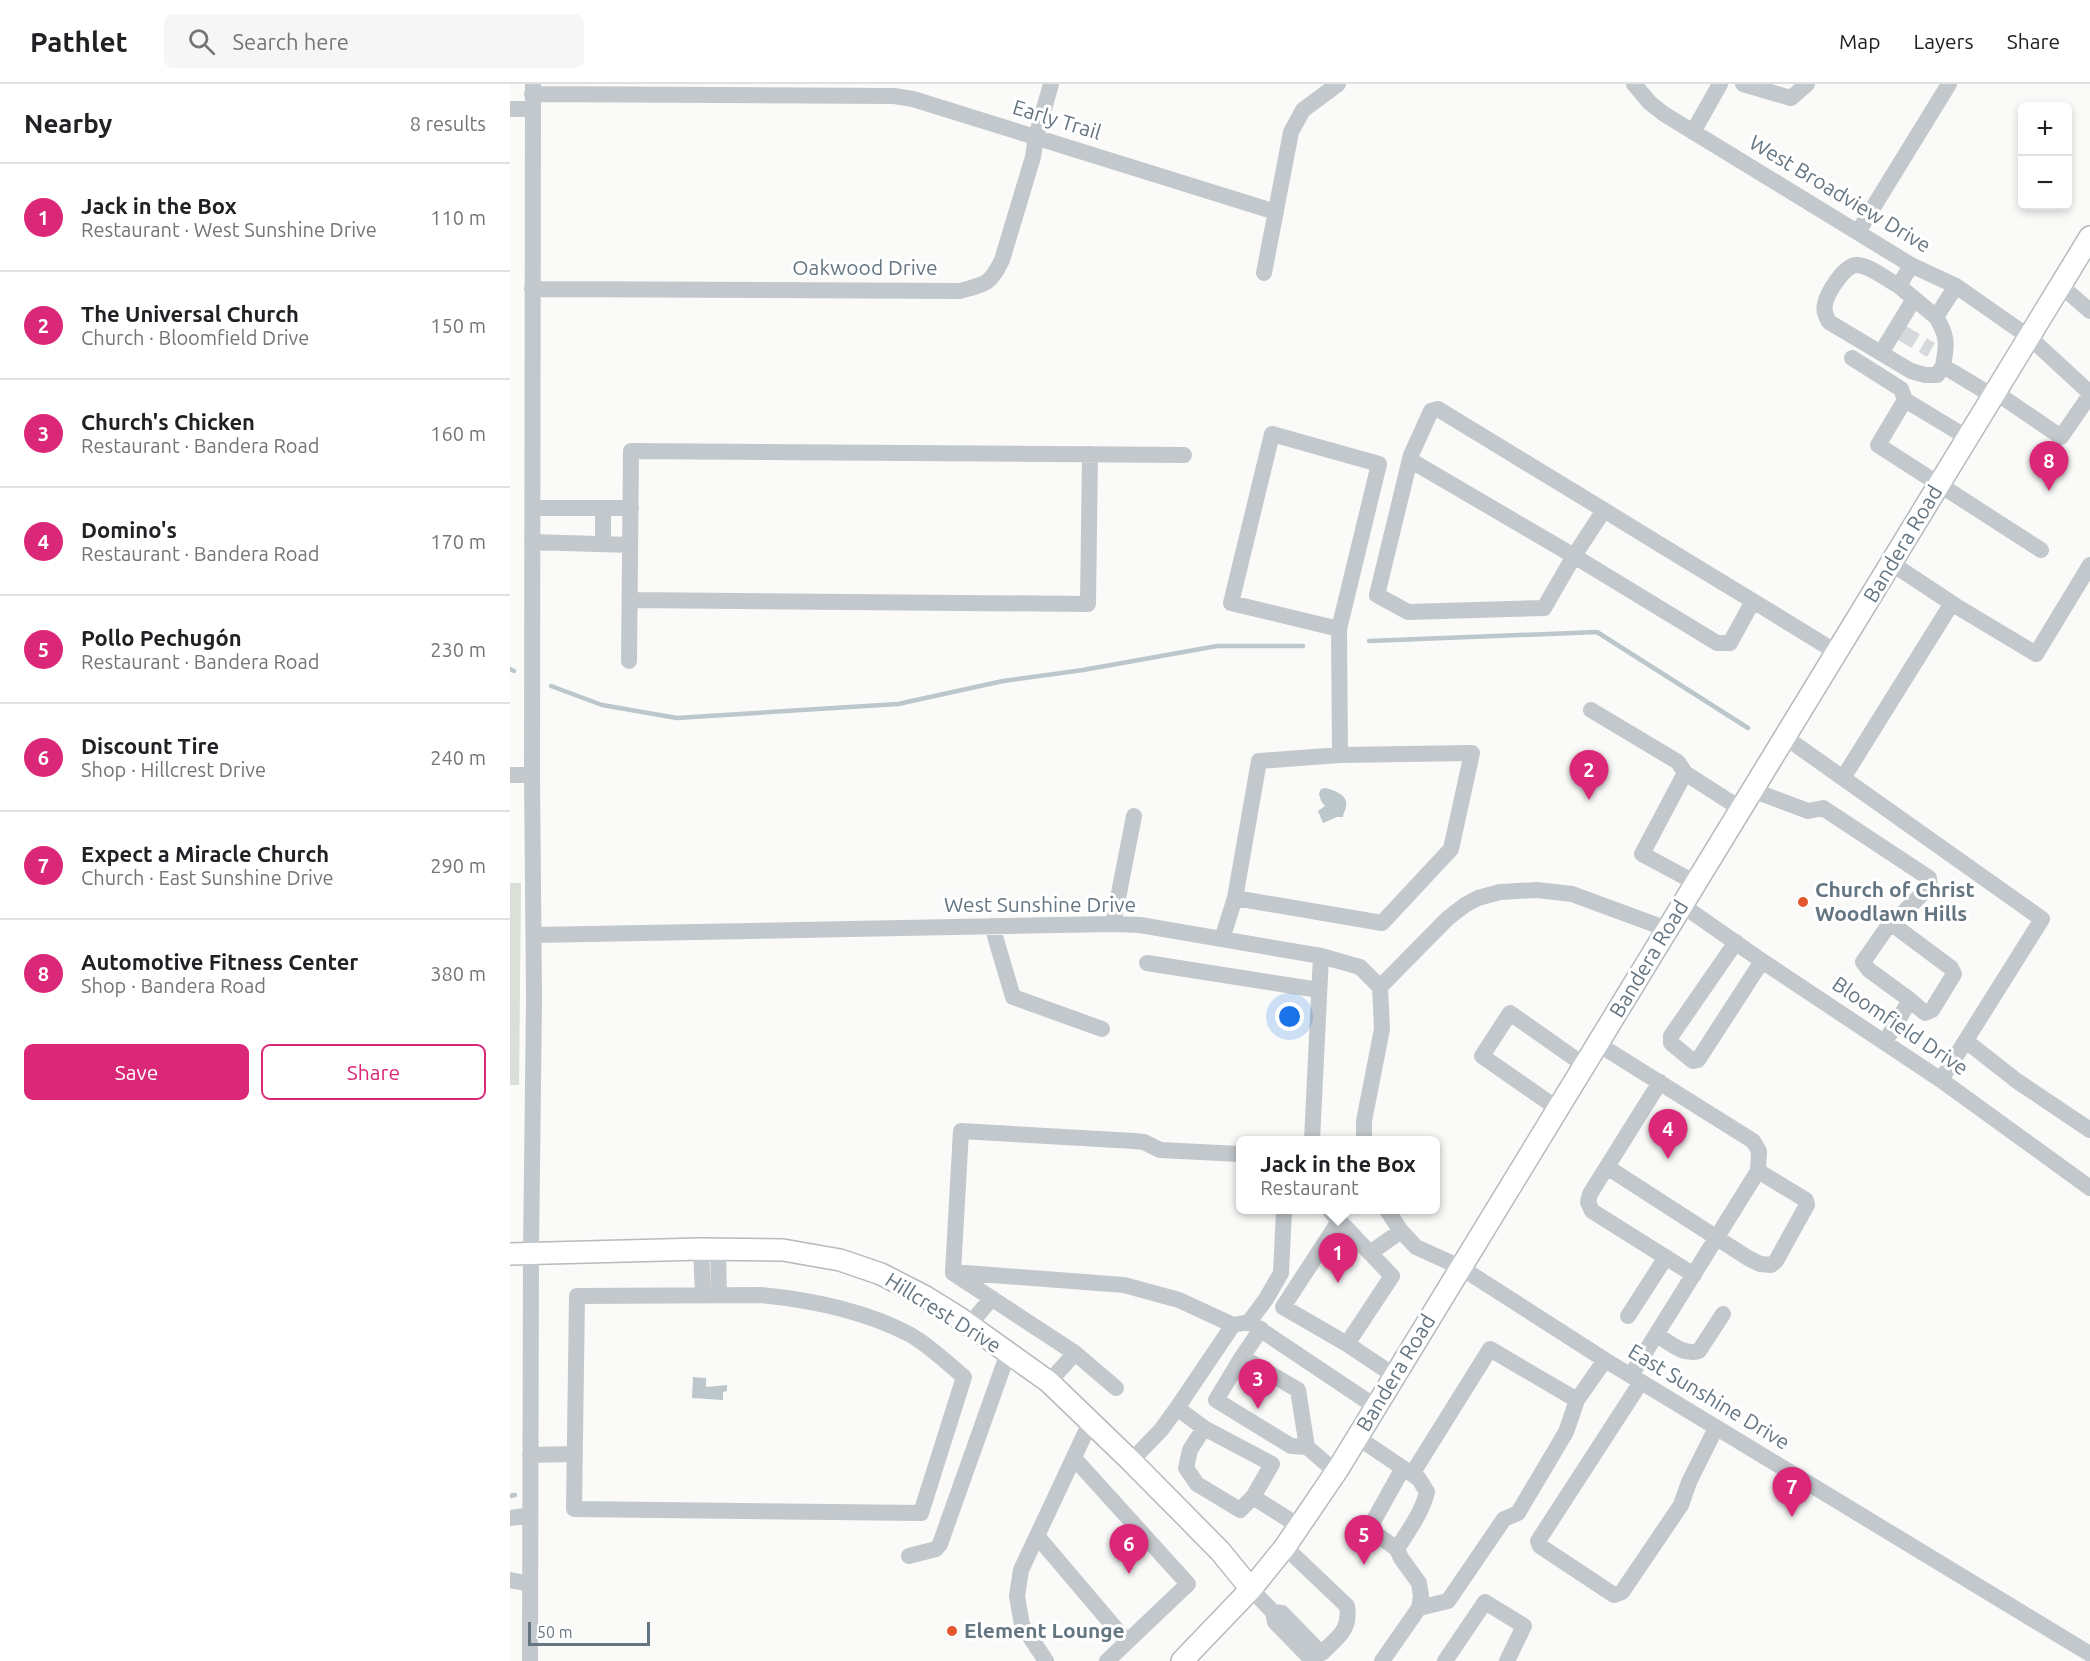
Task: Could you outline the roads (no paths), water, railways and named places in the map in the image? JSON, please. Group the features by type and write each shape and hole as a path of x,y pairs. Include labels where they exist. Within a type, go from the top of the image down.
{"main road":[{"name":"Bandera Road","path":"1182,1661 1251,1589 1285,1547 1336,1472 2060,285 2087,247"},
{"name":"Hillcrest Drive","path":"520,1254 783,1250 840,1260 881,1274 924,1296 1049,1382 1220,1551 1251,1589"}],"street":[{"name":"Oakwood Drive","path":"532,289 960,291 985,284 995,274 1002,260 1033,157 1036,137 1051,84"},
{"path":"1264,273 1291,132 1303,110 1338,84"},
{"name":"West Broadview Drive","path":"1634,84 1650,103 1693,132 1911,265 1956,286 2029,337 2090,394"},
{"path":"1693,132 1720,84"},
{"path":"1743,84 1791,98 1807,84"},
{"path":"1858,232 1949,84"},
{"name":"Early Trail","path":"510,109 532,95 894,96 913,99 1276,212"},
{"path":"530,1661 530,1455 520,1254 534,934 532,95"},
{"path":"1854,265 1864,266 1899,286 1936,317 1945,331 1947,344 1940,359 1937,375 1925,375 1911,371 1829,322 1824,311 1825,302 1845,269 1854,265"},
{"path":"1899,286 1911,265"},
{"path":"2060,285 2090,311"},
{"path":"1936,317 1956,286"},
{"path":"1881,353 1899,331 1914,299"},
{"path":"1852,358 1901,389 1905,400 1968,438"},
{"path":"1940,359 2061,437 2090,394"},
{"path":"1905,400 1878,446 2041,550"},
{"path":"1604,510 1544,608 1408,612 1377,596 1410,460 1431,411 1437,409 1604,510 1836,652"},
{"path":"1340,628 1231,603 1272,434 1379,464 1340,628 1340,755"},
{"path":"629,661 631,452 1184,455"},
{"path":"630,600 1088,604 1090,454"},
{"path":"1410,460 1717,643 1730,643 1753,601"},
{"path":"533,508 631,508"},
{"path":"603,508 603,544"},
{"path":"532,542 630,545"},
{"path":"1891,563 2036,654 2090,565"},
{"path":"1844,778 1952,603"},
{"path":"1591,710 1678,762 1685,773 1741,809"},
{"path":"1785,737 2042,919 1941,1080"},
{"path":"1222,939 1235,898 1259,761 1340,755 1472,753 1450,849 1382,922 1235,898"},
{"path":"1685,773 1642,854 1696,883"},
{"path":"510,775 532,775"},
{"path":"1752,790 1808,812 1823,808 1929,878 1929,886 1886,929 1863,962 1869,970 1925,1013 1932,1010 1954,974 1951,968 1892,924"},
{"path":"1113,924 1134,816"},
{"path":"1364,1136 1364,1121 1382,1029 1380,987 1448,918 1465,905 1478,898 1500,892 1537,890 1572,894 1667,929"},
{"name":"Bloomfield Drive","path":"1682,905 1941,1080 2090,1188"},
{"name":"West Sunshine Drive","path":"534,934 1140,925 1321,956 1360,967 1380,987"},
{"path":"992,926 1013,997 1102,1029"},
{"path":"1736,942 1671,1036 1671,1042 1693,1061 1698,1060 1762,961"},
{"path":"1312,1136 1321,956"},
{"path":"1147,963 1319,990"},
{"path":"1885,1042 1910,1000"},
{"path":"1558,1109 1482,1056 1510,1013 1584,1065"},
{"path":"1966,1041 2017,1081 2090,1130"},
{"path":"1598,1044 1753,1141 1759,1151 1758,1171 1657,1335 1636,1379 1538,1541 1540,1546 1614,1594 1622,1592 1681,1505 1689,1482 1716,1428"},
{"path":"1660,1082 1590,1194 1588,1202 1592,1211 1694,1275"},
{"path":"953,1272 961,1131 1134,1141 1144,1142 1160,1150 1236,1154"},
{"path":"1607,1167 1761,1264 1771,1265 1776,1261 1807,1205 1806,1200 1758,1171"},
{"path":"1131,1461 1161,1430 1248,1325 1266,1299 1281,1273 1284,1214"},
{"path":"1390,1214 1401,1232 1416,1247 1460,1267"},
{"path":"1347,1344 1392,1276 1335,1215 1283,1307 1347,1344 1395,1376"},
{"path":"1370,1253 1401,1232"},
{"path":"710,1250 711,1295"},
{"path":"1628,1316 1666,1257"},
{"name":"East Sunshine Drive","path":"1460,1267 1605,1360 2090,1654"},
{"path":"953,1272 1075,1353 1116,1388"},
{"path":"953,1272 1124,1285 1179,1300 1248,1325 1317,1367 1376,1407"},
{"path":"762,1295 803,1299 863,1314 911,1335 964,1377 921,1513 574,1509 573,1454 577,1296 762,1295"},
{"path":"969,1325 992,1298"},
{"path":"1657,1335 1685,1352 1699,1351 1723,1314"},
{"path":"1248,1325 1242,1358 1216,1400 1291,1446 1307,1447 1336,1472"},
{"path":"1382,1661 1419,1608 1421,1596 1419,1583 1397,1549 1369,1529 1490,1349 1577,1400"},
{"path":"909,1556 936,1549 940,1544 1008,1353"},
{"path":"1049,1382 1075,1353"},
{"path":"1242,1358 1298,1390"},
{"path":"1419,1608 1448,1601 1504,1519 1518,1513 1566,1432 1577,1400 1605,1360"},
{"path":"1307,1447 1298,1390 1317,1367"},
{"path":"1177,1408 1204,1428 1272,1464"},
{"path":"1046,1661 1022,1625 1017,1596 1021,1570 1090,1423"},
{"path":"1204,1428 1190,1450 1186,1468 1197,1484 1240,1510 1253,1497 1284,1442"},
{"path":"1357,1437 1419,1479 1427,1492 1415,1520 1397,1549"},
{"path":"530,1455 573,1454"},
{"path":"1074,1458 1188,1584 1107,1661"},
{"path":"1253,1497 1299,1526"},
{"path":"510,1518 530,1515"},
{"path":"1037,1536 1127,1642"},
{"path":"1285,1547 1347,1606 1349,1617 1347,1627 1321,1658"},
{"path":"510,1580 530,1584"},
{"name":"Hillcrest Drive","path":"1251,1589 1273,1612 1282,1613 1321,1658"},
{"path":"1445,1661 1485,1602 1524,1626 1507,1661"}],"waterway":[{"path":"1369,641 1597,632 1748,728"},
{"path":"551,686 602,705 677,718 898,704 1003,681 1083,670 1217,646 1303,646"},
{"path":"510,669 514,671"},
{"path":"510,1496 515,1495"}],"tunnel":[{"path":"1902,333 1931,350"}],"place":[{"name":"Automotive Fitness Center","path":"2049,491"},
{"name":"The Universal Church","path":"1589,800"},
{"name":"Church of Christ Woodlawn Hills","path":"1803,902"},
{"name":"Domino's","path":"1668,1159"},
{"name":"Jack in the Box","path":"1338,1283"},
{"name":"Church's Chicken","path":"1258,1409"},
{"name":"Expect a Miracle Church","path":"1792,1517"},
{"name":"Pollo Pechugón","path":"1364,1565"},
{"name":"Discount Tire","path":"1129,1574"},
{"name":"Element Lounge","path":"952,1631"}]}
